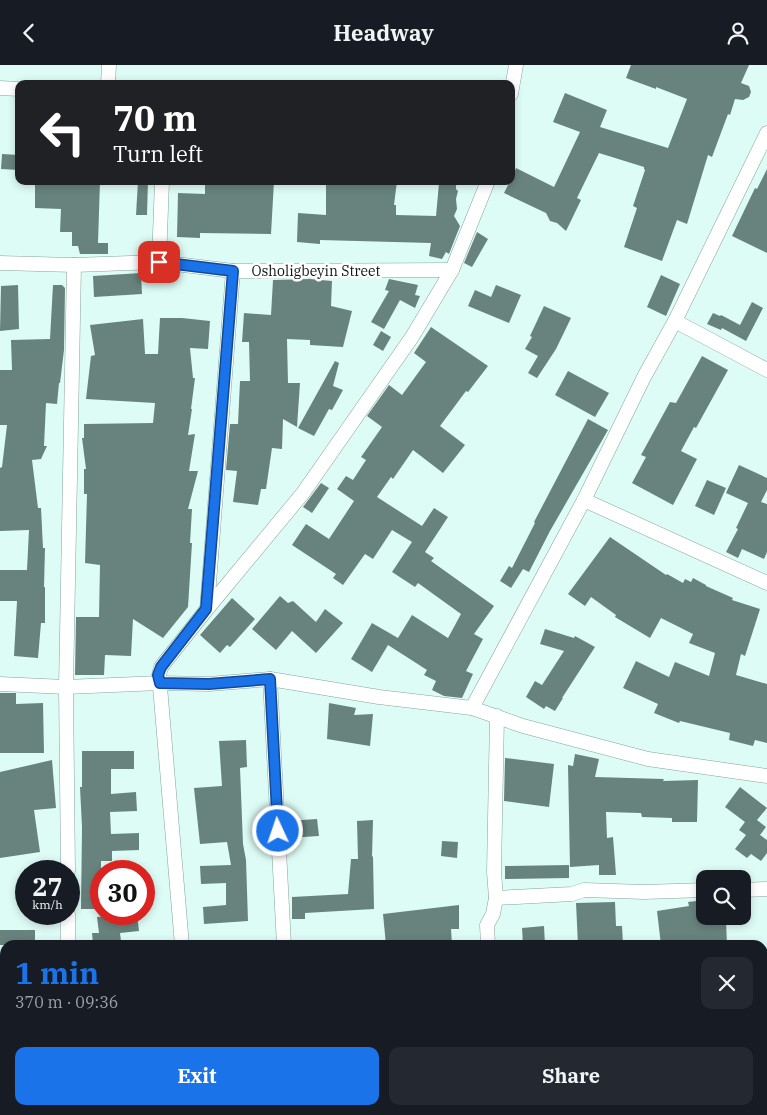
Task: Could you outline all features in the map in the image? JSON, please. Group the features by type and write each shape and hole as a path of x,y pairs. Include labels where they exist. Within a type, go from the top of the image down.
{"street":[{"path":"108,80 109,65"},
{"path":"513,80 516,65"},
{"path":"0,88 15,89"},
{"path":"472,708 584,499 644,377 675,321 767,133"},
{"path":"159,262 162,185"},
{"path":"182,940 158,675 161,667 206,609 303,493 412,337 452,270 486,185"},
{"name":"Osholigbeyin Street","path":"0,263 74,265 159,262 233,271 452,270"},
{"path":"68,860 66,687 74,265"},
{"path":"206,609 233,271"},
{"path":"675,321 767,370"},
{"path":"584,499 767,583"},
{"path":"0,684 66,687 160,683 209,684 270,679 379,697 472,708 523,727 648,759 767,777"},
{"path":"270,679 284,940"},
{"path":"488,940 487,925 493,914 496,898 494,872 497,716"},
{"path":"751,890 767,889"},
{"path":"496,898 572,894 584,890 644,892 696,890"},
{"path":"68,925 68,940"}],"building":[{"path":"631,65 749,65 741,83 749,86 751,92 749,97 743,100 735,99 712,157 708,155 687,224 677,220 662,261 624,247 637,208 633,206 645,170 644,167 599,153 577,198 581,200 566,231 557,223 550,221 546,213 504,193 508,185 515,185 516,168 554,187 580,132 553,122 565,93 607,110 600,127 668,148 687,99 626,78"},
{"path":"2,154 15,155 15,170 1,169"},
{"path":"767,169 767,253 732,236 755,188 757,189"},
{"path":"35,185 100,185 98,243 108,243 108,254 80,254 78,246 72,246 72,232 60,232 61,209 35,208"},
{"path":"138,185 148,185 147,215 136,215"},
{"path":"205,185 274,185 271,234 200,233 200,238 177,237 178,193 205,194"},
{"path":"326,185 396,185 394,205 396,205 396,215 436,216 439,185 456,185 458,191 456,199 457,209 454,216 460,226 449,254 446,252 442,259 429,256 431,243 320,240 320,244 297,242 298,213 326,215"},
{"path":"477,232 488,239 472,267 464,263"},
{"path":"141,273 142,294 94,297 93,276"},
{"path":"661,275 680,284 666,316 647,307"},
{"path":"310,279 332,281 331,306 352,311 343,347 310,345 310,340 287,339 288,383 300,383 297,427 283,419 282,449 272,448 266,489 261,489 258,505 233,502 237,471 226,470 230,424 238,424 240,381 250,381 249,342 242,342 244,313 271,315 273,280"},
{"path":"389,279 418,285 415,295 420,296 415,308 400,300 384,329 371,322 389,291 385,290"},
{"path":"18,285 19,329 0,331 1,286"},
{"path":"53,285 62,285 65,288 64,350 57,404 46,403 44,446 47,446 41,459 32,460 38,508 41,508 43,548 45,548 45,623 41,623 38,658 14,656 17,601 0,601 0,570 27,570 29,530 0,531 0,468 2,467 7,425 0,425 0,370 12,370 11,340 50,339"},
{"path":"496,285 521,295 509,323 468,306 475,290 491,297"},
{"path":"752,302 763,308 746,341 722,328 721,330 707,324 713,313 740,325"},
{"path":"544,306 571,318 556,349 537,378 528,373 538,356 525,349 532,337 530,336"},
{"path":"160,318 210,321 208,349 190,348 193,378 195,378 188,435 195,434 189,471 198,471 188,509 192,509 188,607 163,638 133,619 131,656 105,655 104,675 75,675 76,617 99,617 100,565 85,563 87,494 84,494 84,469 86,469 82,438 84,438 84,424 153,423 155,403 86,399 91,356 95,355 90,325 143,319 145,354 158,354"},
{"path":"431,327 488,366 468,392 466,391 440,426 465,445 443,473 413,450 393,479 391,477 377,497 422,526 434,508 448,517 425,552 434,558 431,561 494,606 474,634 483,639 466,671 473,674 462,698 444,696 432,690 436,681 424,675 427,670 388,645 372,672 351,659 372,623 398,638 412,615 448,638 461,614 418,583 415,587 392,572 412,542 392,530 373,559 365,554 343,585 333,578 336,574 292,545 306,524 329,539 354,501 337,489 346,476 353,480 366,460 361,457 382,427 367,416 389,385 402,395 426,362 414,353"},
{"path":"381,331 391,337 383,351 373,345"},
{"path":"702,356 728,370 681,451 697,459 673,505 632,483 646,457 641,455 670,402 676,403"},
{"path":"335,361 339,363 333,386 343,390 332,410 329,409 314,436 298,428"},
{"path":"568,371 609,393 595,417 555,395"},
{"path":"588,419 608,430 550,531 529,572 523,569 511,588 500,581 509,566 512,568"},
{"path":"739,465 767,478 767,490 761,502 767,504 767,552 764,559 742,549 738,558 726,552 738,529 736,528 748,503 726,493"},
{"path":"707,480 726,488 714,515 695,506"},
{"path":"321,483 329,488 312,513 303,507"},
{"path":"610,537 666,575 683,583 685,579 691,582 693,578 733,598 732,600 760,609 745,656 741,654 736,675 767,684 767,743 755,740 753,746 729,740 730,733 680,721 679,723 654,713 658,704 623,688 636,661 669,677 675,662 709,676 715,653 689,643 693,634 661,618 650,638 615,617 616,615 591,597 585,606 568,594"},
{"path":"280,596 288,603 293,601 316,622 325,609 343,623 316,653 292,631 276,650 252,629"},
{"path":"232,598 255,619 230,647 227,645 220,653 200,635"},
{"path":"545,629 574,638 575,636 595,647 555,711 546,706 544,709 526,697 535,681 542,685 564,651 540,644"},
{"path":"0,693 16,693 16,704 43,703 44,753 0,753"},
{"path":"329,703 356,708 354,715 373,714 370,746 327,739"},
{"path":"246,740 247,767 240,768 248,921 204,924 203,907 226,905 226,883 201,884 200,866 231,865 227,842 200,844 194,788 222,786 219,741"},
{"path":"82,751 134,751 134,769 111,769 111,794 136,792 137,811 110,812 111,834 139,833 139,850 112,851 112,860 90,860 90,909 81,909 82,827 80,787 82,787"},
{"path":"575,754 599,759 595,777 664,779 663,781 698,780 697,822 672,822 672,818 642,817 641,813 606,812 607,838 613,837 616,875 599,875 599,865 570,867 568,765 573,766"},
{"path":"505,758 554,764 549,807 504,801"},
{"path":"52,760 56,808 34,810 40,852 0,858 0,772"},
{"path":"740,787 767,808 757,820 766,827 760,835 767,840 767,853 761,861 751,854 747,858 735,849 746,835 739,830 745,822 725,807"},
{"path":"317,819 319,836 288,838 287,821"},
{"path":"373,820 374,909 305,913 305,919 292,919 292,897 348,894 351,859 358,859 357,821"},
{"path":"442,841 458,842 457,858 441,856"},
{"path":"569,865 569,878 505,879 505,866"},
{"path":"696,901 696,925 726,925 727,940 660,940 657,911 689,906 688,902"},
{"path":"615,902 616,926 622,926 623,940 578,940 576,903"},
{"path":"459,905 459,929 451,929 452,940 386,940 383,914"},
{"path":"98,925 138,925 139,931 120,933 121,940 93,940 92,933 99,933"},
{"path":"544,926 545,940 523,940 522,928"},
{"path":"0,930 35,930 35,940 0,940"}],"route":[{"path":"159,262 233,271 206,609 161,667 158,675 160,683 209,684 270,679 278,831"}]}
